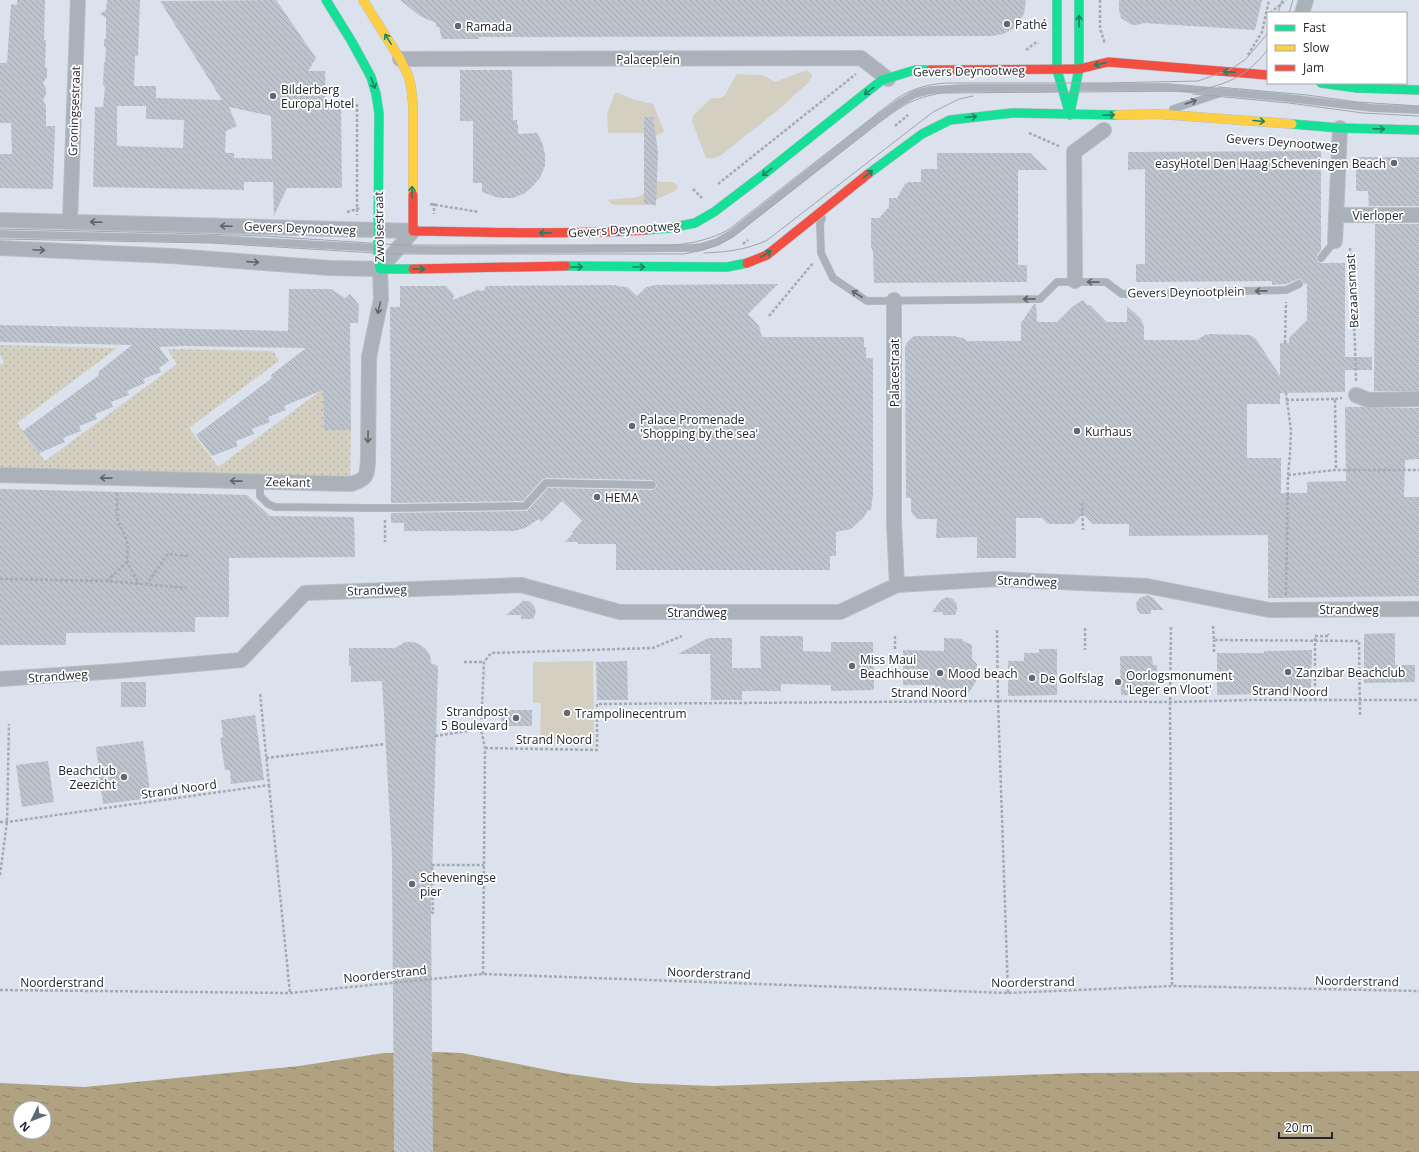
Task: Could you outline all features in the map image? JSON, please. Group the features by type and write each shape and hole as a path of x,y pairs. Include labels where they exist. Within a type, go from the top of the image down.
{"main road":[{"name":"Zwolsestraat","path":"326,0 352,42 371,77 376,94 379,113 378,230 387,248"},
{"path":"364,0 408,75 412,96 414,230"},
{"path":"1056,0 1057,70 1070,115"},
{"path":"1070,115 1079,69 1079,0"},
{"name":"Gevers Deynootweg","path":"414,230 536,233 610,232 669,228 695,223 720,208 882,80 915,70 1057,70 1079,69 1108,62 1267,74"},
{"path":"1326,84 1366,88 1419,90"},
{"name":"Gevers Deynootweg","path":"380,269 600,266 727,267 751,262 767,255 884,162 922,134 950,120 1012,113 1070,115 1158,114 1340,128 1419,130"}],"street":[{"name":"Groningsestraat","path":"70,221 78,0"},
{"path":"1302,12 1306,0"},
{"name":"Palaceplein","path":"400,59 866,62"},
{"path":"866,62 888,79"},
{"name":"Bezaansmast","path":"1335,241 1340,128"},
{"path":"1076,281 1074,152 1104,130"},
{"name":"Vierloper","path":"1336,215 1419,215"},
{"name":"Gevers Deynootweg","path":"0,220 414,230"},
{"name":"Zwolsestraat","path":"380,269 387,248 414,230"},
{"name":"Gevers Deynootweg","path":"0,248 172,256 330,268 380,269"},
{"name":"Zeekant","path":"0,475 351,484 362,481 367,475 369,357 381,299 380,269"},
{"name":"Palacestraat","path":"894,300 894,524 898,585"},
{"path":"1356,395 1368,400 1419,399"},
{"name":"Strandweg","path":"0,679 117,671 241,660 305,593 521,585 620,612 840,612 898,585 997,579 1147,586 1269,610 1419,609"}],"lane":[{"name":"Gevers Deynootweg","path":"0,234 214,239 387,248 629,249 701,247 717,242 731,234 899,103 914,94 931,90 964,88 1167,87 1372,108 1419,110"},
{"name":"Gevers Deynootweg","path":"1158,114 1224,92"},
{"path":"824,210 820,224 821,253 833,278 867,301 894,300"},
{"path":"1321,258 1335,241"},
{"name":"Gevers Deynootplein","path":"894,300 1040,299 1058,282 1076,281 1106,282 1122,294 1286,290 1299,284"},
{"path":"260,482 260,496 268,504 274,507 370,508 525,506 546,483 652,484"}],"path":[{"path":"1268,12 1269,0"},
{"path":"1272,12 1286,0"},
{"path":"1246,59 1262,32 1267,18"},
{"name":"Gevers Deynootweg","path":"1022,53 1036,43"},
{"path":"713,187 860,71 866,62"},
{"name":"Zwolsestraat","path":"357,100 357,208"},
{"path":"895,126 908,115"},
{"path":"1036,130 1023,131 1074,152"},
{"path":"696,200 707,192"},
{"path":"434,204 486,213"},
{"name":"Bezaansmast","path":"1335,241 1349,242 1355,345 1356,395"},
{"path":"769,316 821,253"},
{"path":"1285,343 1286,290"},
{"path":"1285,610 1288,475 1291,430 1286,393"},
{"path":"1286,400 1335,399 1336,470"},
{"path":"1288,475 1336,470 1419,470"},
{"path":"117,492 118,522 128,544 127,562 140,584"},
{"path":"1082,503 1083,530"},
{"path":"385,512 385,542"},
{"path":"146,585 168,554 189,556"},
{"path":"107,581 127,562"},
{"path":"0,579 107,581 187,588"},
{"path":"1213,626 1214,652"},
{"path":"1171,627 1170,702 1172,986"},
{"path":"1085,628 1085,650"},
{"path":"998,630 998,701 1008,992"},
{"path":"1315,701 1315,636 1328,636 1328,634"},
{"name":"Strandweg","path":"484,662 491,653 653,648 682,636"},
{"path":"895,636 895,649"},
{"path":"1214,640 1359,641 1360,716"},
{"path":"464,662 484,662 481,728 485,748 483,974"},
{"path":"260,693 290,993"},
{"name":"Strand Noord","path":"485,748 597,750 597,704 1419,700"},
{"path":"0,875 7,822 9,724"},
{"path":"435,736 481,728"},
{"path":"266,758 385,744"},
{"name":"Strand Noord","path":"0,822 269,785"},
{"path":"431,912 433,913 432,865 484,865"},
{"name":"Noorderstrand","path":"0,990 290,993 483,974 1008,992 1172,986 1419,991"}],"shaded area":[{"path":"807,71 811,73 812,76 808,83 777,111 720,156 710,159 706,158 692,121 693,116 711,98 721,98 725,95 737,74 762,75 775,82"},
{"path":"615,93 653,104 664,131 654,136 646,133 608,133 607,114"},
{"path":"646,181 672,182 678,187 675,191 644,205 615,205 611,204 608,200 638,197 646,192"},
{"path":"0,345 117,348 17,423 45,461 177,364 167,349 273,351 279,361 189,428 218,467 323,389 324,430 351,430 350,479 0,470 0,365 4,362 0,355"},
{"name":"Trampolinecentrum","path":"593,661 594,746 540,745 541,703 533,703 533,662"}],"water":[{"path":"384,1053 462,1053 563,1073 635,1083 713,1086 1082,1073 1419,1071 1419,1152 0,1152 0,1083 84,1087 299,1066"}],"building":[{"path":"17,0 45,0 44,40 46,40 45,68 47,68 47,77 43,83 46,89 46,94 43,100 46,106 46,126 55,126 53,189 0,188 0,154 12,154 11,123 0,123 0,63 7,63 11,4 17,5"},
{"path":"107,0 140,0 138,56 135,56 134,86 156,86 156,98 222,100 160,1 276,0 316,58 308,71 325,71 326,104 341,104 342,188 287,188 274,216 273,182 244,182 244,190 93,187 95,107 103,107 105,87 103,85 106,48 104,46 104,40 106,38 106,18 100,14 106,10","holes":["117,106 146,106 146,119 184,120 183,148 117,146","229,107 271,116 272,159 234,158 234,153 225,153 226,131 237,126"]},
{"path":"400,0 1026,0 1024,14 1018,24 1003,34 992,36 479,37 479,39 442,39 439,27 436,27 436,23 420,16"},
{"path":"1119,0 1262,0 1255,30 1144,23 1132,25 1121,18"},
{"path":"460,70 512,70 513,120 517,120 518,134 537,133 542,142 545,155 545,166 540,178 525,193 513,198 499,198 482,192 482,183 473,183 473,121 460,121"},
{"path":"644,117 653,117 658,152 656,205 644,204"},
{"path":"1321,151 1321,250 1316,259 1321,263 1345,263 1345,357 1372,357 1372,370 1345,370 1345,392 1280,393 1280,404 1247,404 1247,458 1281,458 1281,493 1307,493 1307,482 1346,481 1345,407 1419,408 1419,459 1405,460 1404,497 1419,497 1419,596 1268,598 1268,535 1129,536 1129,524 1093,524 1083,514 1073,524 1048,524 1042,518 1016,518 1016,558 977,558 977,537 936,538 937,519 917,519 911,512 911,498 906,498 905,347 908,341 914,336 954,336 963,338 967,341 1021,341 1021,323 1034,304 1036,304 1037,322 1057,322 1073,306 1083,300 1107,322 1127,322 1127,306 1141,319 1144,327 1144,340 1197,340 1210,334 1250,335 1256,339 1280,376 1280,343 1289,343 1289,338 1307,320 1307,284 1304,284 1302,280 1299,279 1286,284 1272,285 1272,281 1136,282 1136,264 1145,264 1145,169 1128,170 1128,152"},
{"path":"937,153 1030,153 1048,170 1018,170 1018,265 1027,265 1027,282 874,283 873,251 871,247 871,218 879,218 889,207 889,198 897,198 905,184 909,182 921,182 921,169 937,169"},
{"path":"1356,157 1419,157 1419,206 1369,206 1368,191 1356,191"},
{"path":"1375,224 1419,224 1419,391 1374,391"},
{"name":"Palace Promenade 'Shopping by the sea'","path":"778,284 748,314 759,326 762,337 864,337 866,358 873,358 873,494 871,510 868,510 864,517 851,529 836,532 836,556 830,556 830,570 616,570 616,544 578,544 578,542 565,542 582,521 562,501 541,522 539,519 525,528 514,531 404,531 404,523 391,523 391,513 527,511 548,488 652,490 655,489 657,485 656,482 652,480 546,478 542,480 523,501 391,503 390,307 400,307 400,286 446,286 454,295 453,300 477,290 484,291 486,286 616,285 627,287 637,296 646,287 656,285"},
{"path":"289,289 331,289 345,298 350,294 359,305 358,323 350,323 351,430 324,430 323,390 284,406 286,410 268,417 270,422 252,429 254,434 236,441 238,446 212,456 196,435 272,378 271,375 306,348 184,346 159,347 169,361 159,368 161,372 143,379 145,383 127,391 129,395 111,402 113,407 95,414 97,419 79,426 81,431 63,438 65,442 39,453 23,431 99,375 98,372 132,345 0,342 0,325 288,331"},
{"path":"0,489 247,495 270,516 354,517 355,557 229,558 229,617 195,617 195,632 66,633 66,645 0,645"},
{"path":"1147,595 1153,598 1164,610 1151,610 1151,614 1141,614 1137,610 1136,603 1140,598"},
{"path":"947,597 953,599 957,604 955,615 943,615 943,612 932,612 941,600"},
{"path":"523,601 529,601 534,606 536,612 533,619 521,619 521,615 506,615"},
{"path":"1395,633 1395,665 1415,665 1415,682 1364,683 1364,634"},
{"path":"760,636 803,636 803,651 831,652 831,642 873,642 874,690 831,691 831,685 781,684 781,691 742,691 742,700 711,700 710,654 678,654 708,638 732,638 732,668 761,668"},
{"name":"Mood beach","path":"944,638 963,639 963,641 972,645 972,659 977,664 976,681 970,691 963,696 934,696 935,685 903,685 903,650 944,651"},
{"name":"Scheveningse pier","path":"405,642 419,644 426,649 430,655 431,663 438,666 431,912 433,1152 394,1152 392,855 382,681 351,682 351,666 349,666 349,648 395,648"},
{"name":"De Golfslag","path":"1039,649 1057,649 1057,695 1008,696 1008,661 1024,661 1024,653 1039,653"},
{"path":"1312,650 1311,693 1217,695 1217,653 1264,653 1264,651"},
{"path":"1120,656 1152,656 1153,665 1157,665 1155,696 1121,695"},
{"path":"627,661 628,700 597,700 596,662"},
{"path":"121,682 146,682 146,707 121,707"},
{"name":"Strandpost 5 Boulevard","path":"501,710 532,710 532,726 501,726"},
{"path":"255,715 264,780 231,784 230,770 225,770 220,738 223,737 221,720"},
{"name":"Beachclub Zeezicht","path":"143,741 151,798 103,804 96,747"},
{"path":"48,761 54,802 22,807 16,765"}],"tram line":[{"path":"1278,12 1282,0"},
{"path":"1289,12 1293,0"},
{"path":"0,229 264,236 400,245 675,245 696,242 728,230 896,99 914,90 926,86 946,83 1106,83 1198,81 1231,69 1246,59 1267,34"},
{"path":"0,239 211,243 392,254 684,254 710,248 734,236 880,122 895,111 923,97 942,93 1195,91 1236,78 1260,59 1267,50"},
{"path":"1218,87 1307,95 1357,102 1419,106"},
{"path":"1193,94 1289,103 1363,113 1419,116"},
{"path":"704,253 735,250 750,247 766,241 933,112 959,99 973,96"}],"traffic: fast":[{"path":"326,0 352,42 371,77 376,94 379,113 378,253 380,269 413,269"},
{"path":"1057,0 1057,70 1070,115"},
{"path":"1070,113 1079,69 1079,0"},
{"path":"645,230 669,228 695,223 714,212 764,174 882,80 915,70 931,70"},
{"path":"1328,84 1357,88 1419,90"},
{"path":"868,174 922,134 950,120 1012,113 1117,115"},
{"path":"1292,124 1340,128 1419,130"},
{"path":"566,266 727,267 747,263"}],"traffic: slow":[{"path":"363,0 400,59 408,75 411,86 413,105 413,195"},
{"path":"1117,115 1158,114 1292,124"}],"traffic: jam":[{"path":"931,70 1079,69 1108,62 1267,75"},
{"path":"747,263 767,255 868,174"},
{"path":"413,195 413,231 558,233 645,230"},
{"path":"413,269 566,266"}],"place":[{"name":"Pathé","path":"1007,24"},
{"name":"Ramada","path":"458,26"},
{"name":"Bilderberg Europa Hotel","path":"273,96"},
{"name":"easyHotel Den Haag Scheveningen Beach","path":"1394,163"},
{"name":"Palace Promenade 'Shopping by the sea'","path":"632,426"},
{"name":"Kurhaus","path":"1077,431"},
{"name":"HEMA","path":"597,497"},
{"name":"Miss Maui Beachhouse","path":"852,666"},
{"name":"Zanzibar Beachclub","path":"1288,672"},
{"name":"Mood beach","path":"940,673"},
{"name":"De Golfslag","path":"1032,678"},
{"name":"Oorlogsmonument 'Leger en Vloot'","path":"1118,682"},
{"name":"Trampolinecentrum","path":"567,713"},
{"name":"Strandpost 5 Boulevard","path":"516,718"},
{"name":"Beachclub Zeezicht","path":"124,777"},
{"name":"Scheveningse pier","path":"412,884"}]}
